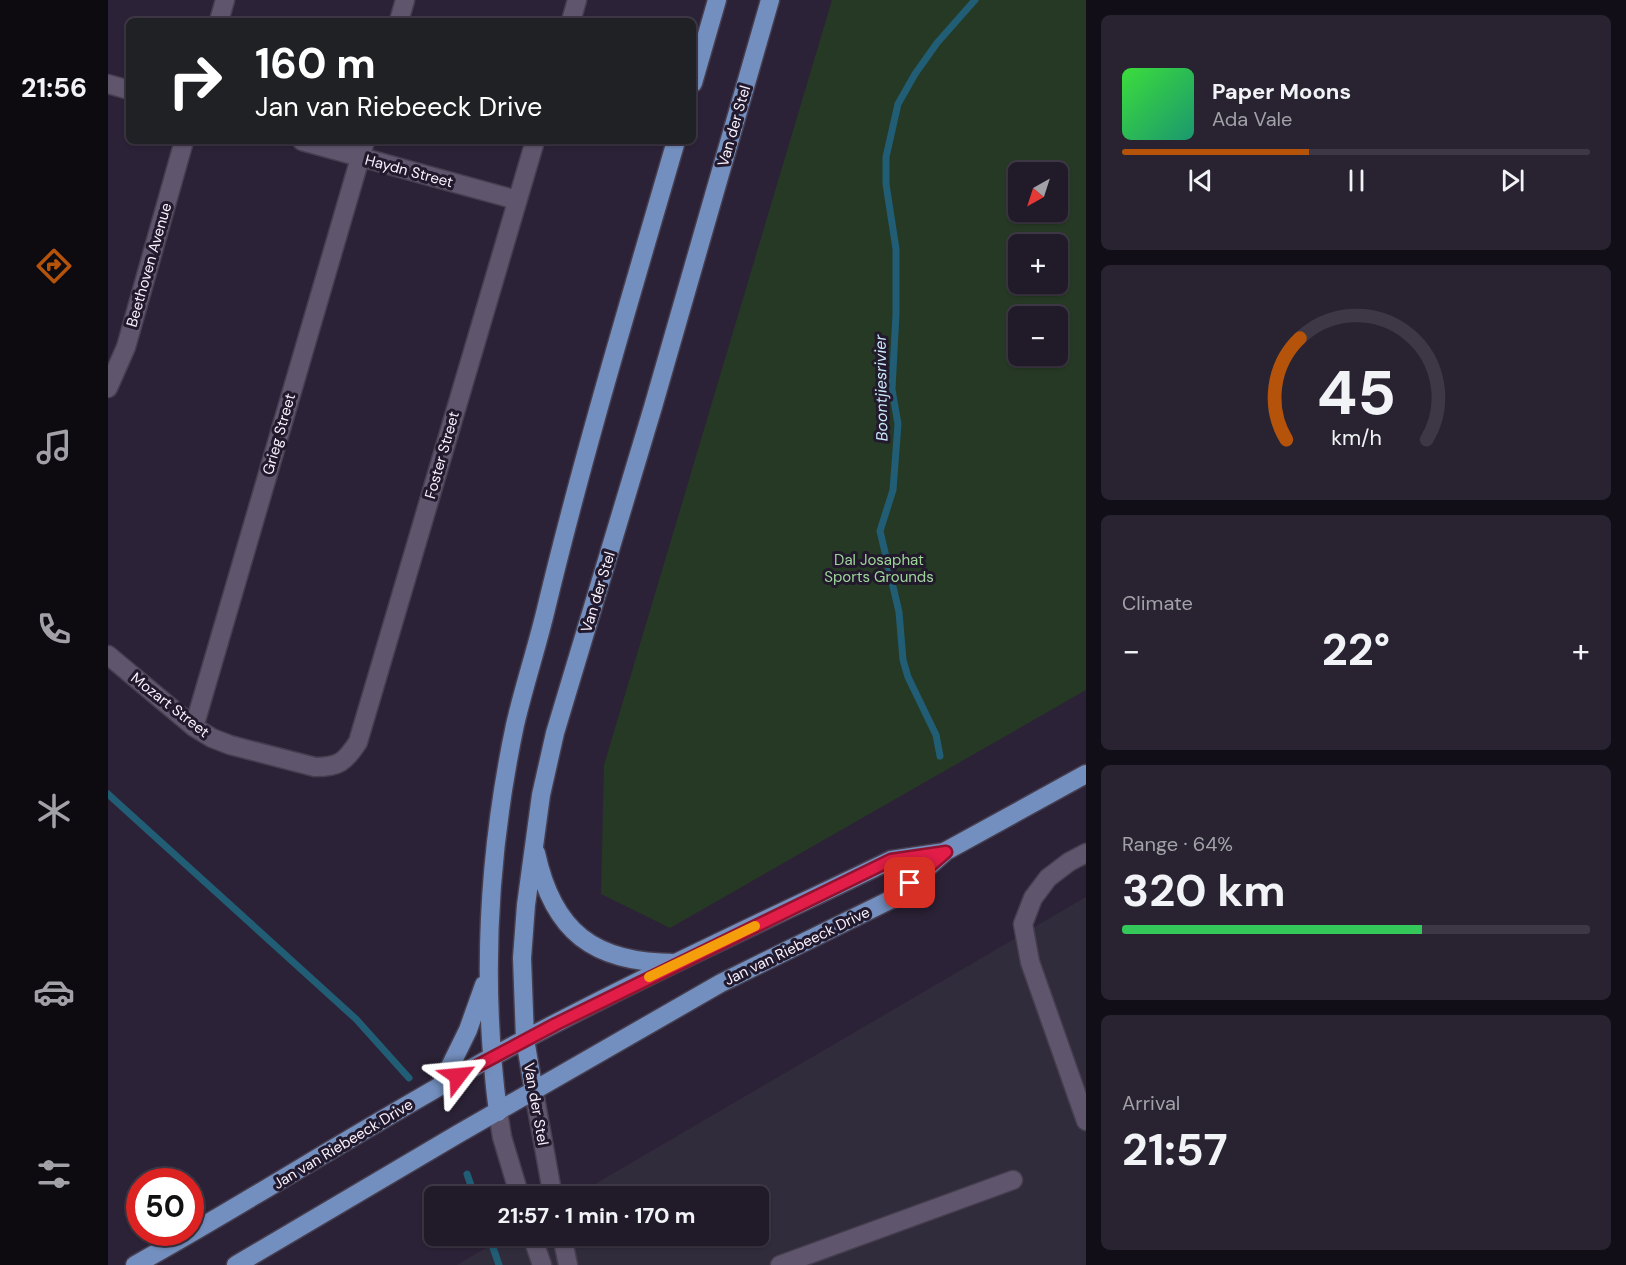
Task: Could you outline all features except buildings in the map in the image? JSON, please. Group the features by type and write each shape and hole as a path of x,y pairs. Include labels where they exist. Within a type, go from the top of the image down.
{"main road":[{"path":"696,73 717,0"},
{"name":"Van der Stel","path":"534,1092 525,1039 522,958 533,839 555,733 654,407 770,0"},
{"path":"498,1112 491,1058 488,975 489,907 494,854 516,723 572,500 675,144"},
{"name":"Jan van Riebeeck Drive","path":"237,1265 721,983 892,899 946,852 1086,774"},
{"path":"533,839 541,873 551,898 568,927 586,942 609,954 652,963 679,963"},
{"name":"Jan van Riebeeck Drive","path":"135,1265 232,1211 441,1085 525,1039 891,860 946,852"},
{"path":"441,1085 468,1030 488,975"}],"street":[{"path":"220,18 225,0"},
{"path":"400,18 405,0"},
{"path":"572,18 577,0"},
{"path":"108,84 126,89"},
{"name":"Beethoven Avenue","path":"108,388 126,347 183,144"},
{"name":"Haydn Street","path":"325,144 363,149 517,200"},
{"name":"Foster Street","path":"341,764 358,742 534,144"},
{"name":"Grieg Street","path":"194,727 363,149"},
{"name":"Mozart Street","path":"108,655 194,727 230,745 315,767 341,764"},
{"path":"1086,853 1069,862 1048,878 1033,898 1023,924 1030,962 1086,1121"},
{"name":"Van der Stel","path":"534,1092 551,1186"},
{"path":"498,1112 502,1137 517,1186"},
{"path":"780,1265 1013,1179"},
{"path":"535,1246 542,1265"},
{"path":"564,1246 568,1265"}],"shaded area":[{"path":"1086,897 1086,1265 457,1265 489,1246 769,1246 769,1186 592,1186"}],"green space":[{"name":"Dal Josaphat Sports Grounds","path":"832,0 1086,0 1086,690 670,928 601,894 604,765"}],"waterway":[{"name":"Boontjiesrivier","path":"940,756 936,735 908,677 903,660 899,612 880,531 893,490 898,424 892,389 896,314 896,249 886,184 886,157 898,104 915,74 937,43 975,0"},
{"path":"108,794 356,1019 409,1078"},
{"path":"467,1174 471,1186"},
{"path":"492,1246 499,1265"}],"slow traffic":[{"path":"649,977 755,926"}],"route":[{"path":"458,1076 556,1024 891,860 946,852 910,883"}]}
